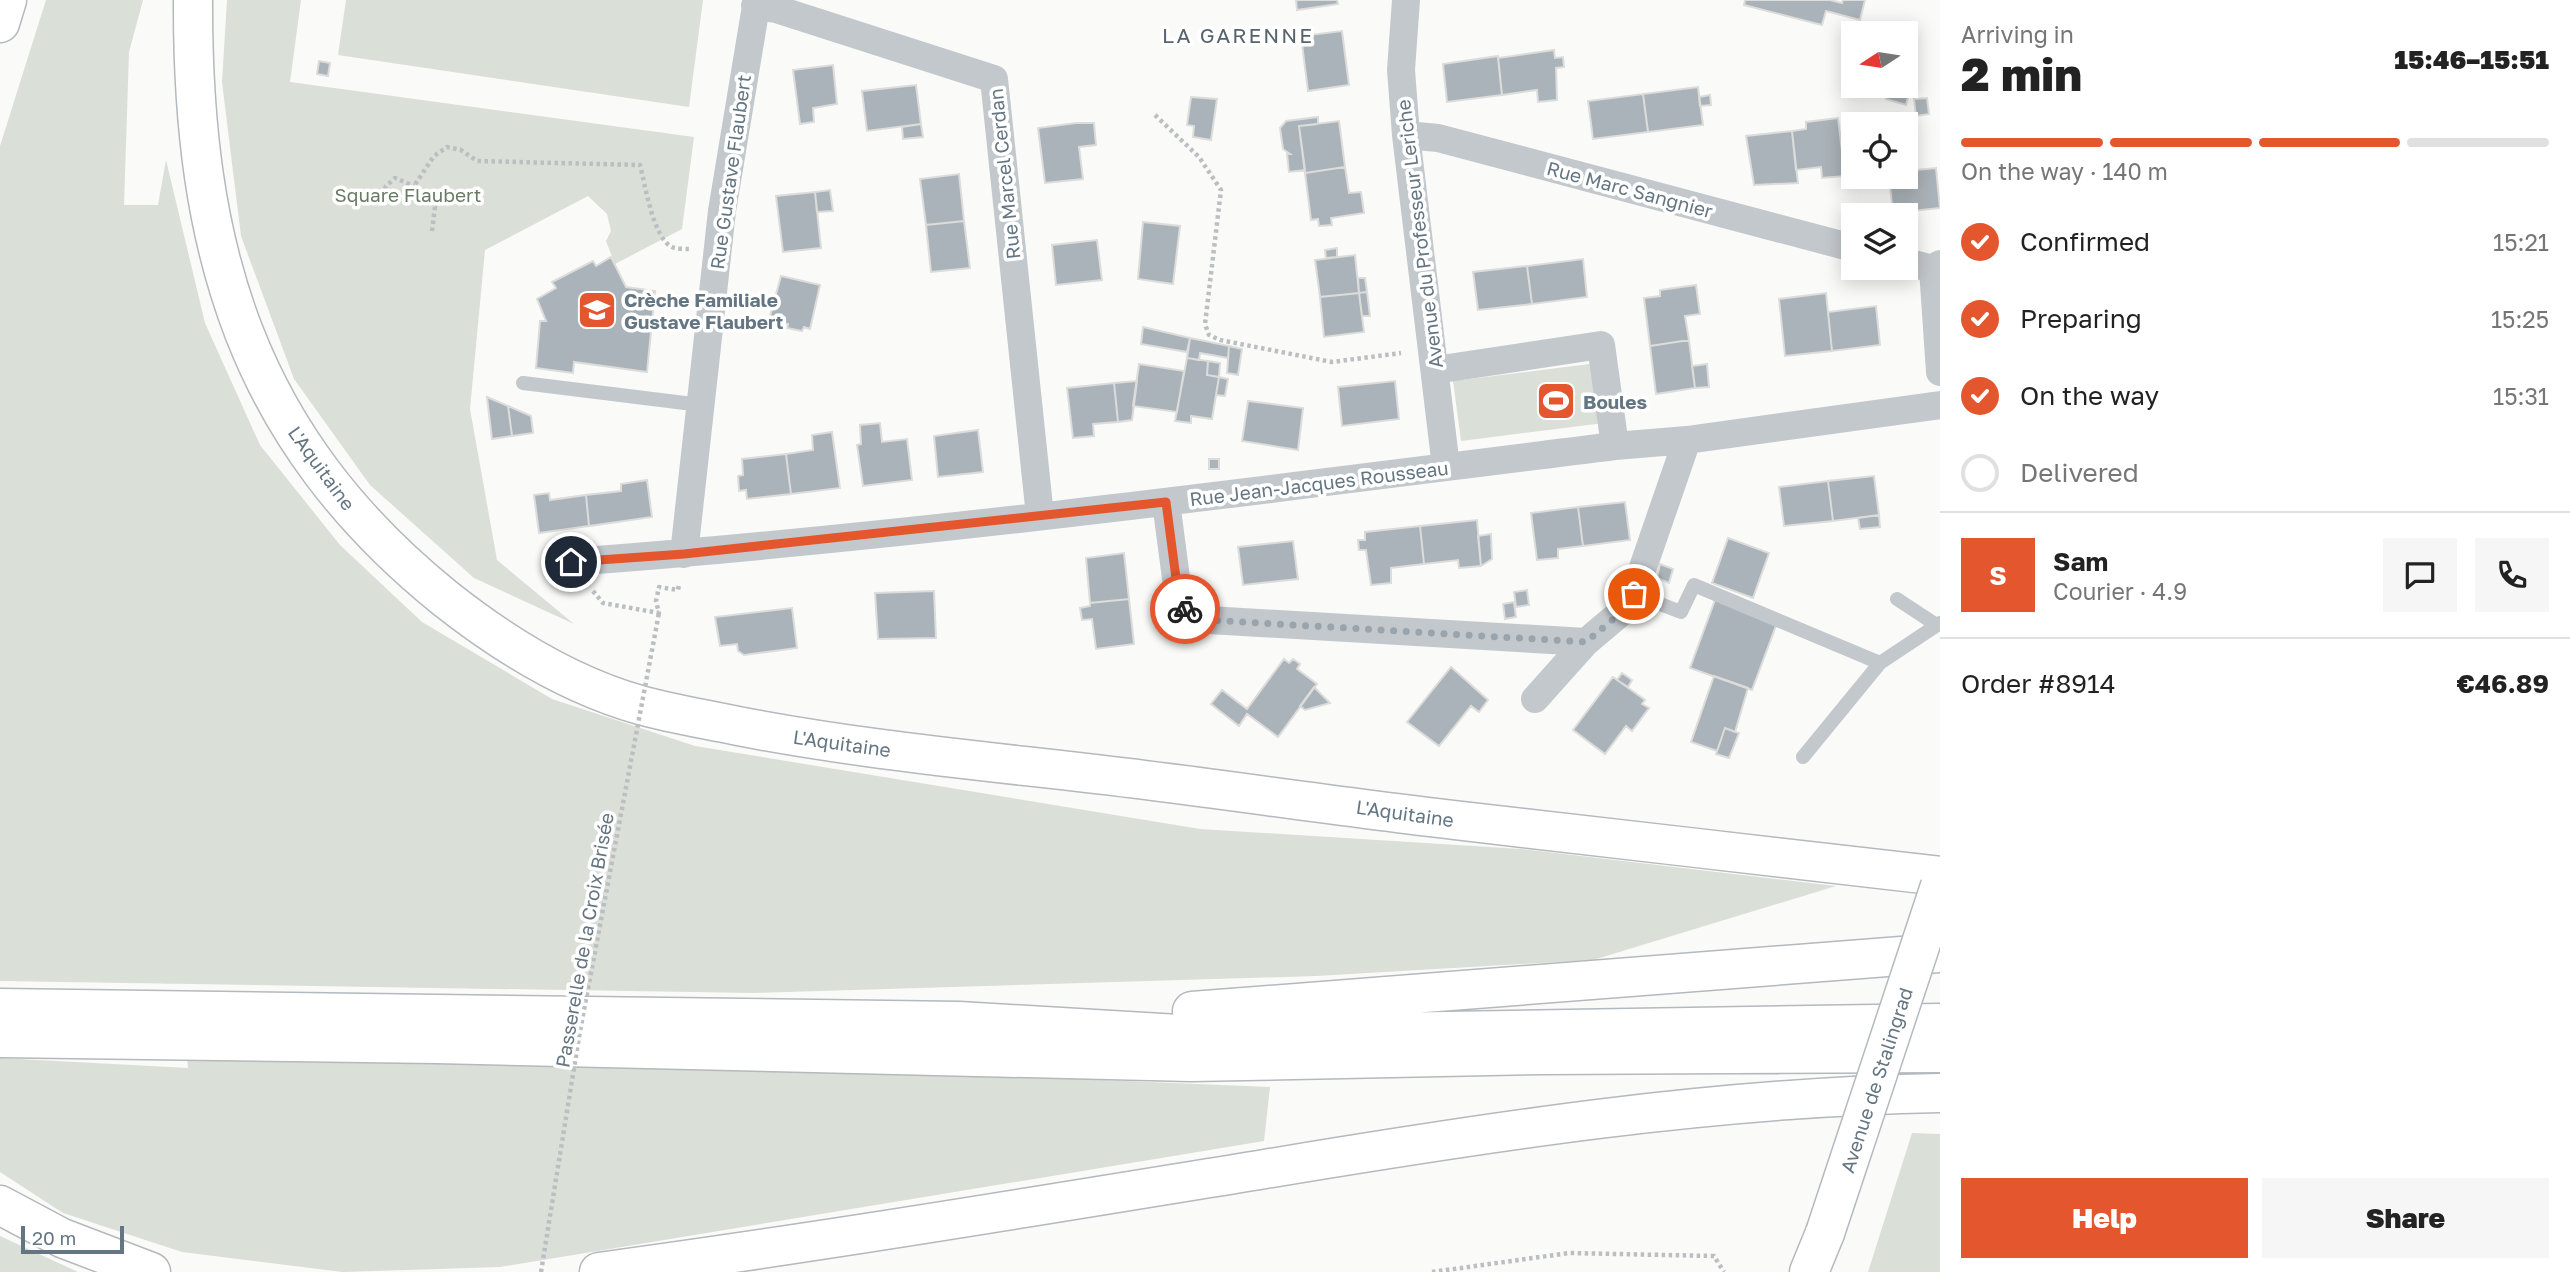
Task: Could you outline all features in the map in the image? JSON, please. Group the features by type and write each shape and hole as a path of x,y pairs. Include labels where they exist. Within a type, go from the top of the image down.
{"main road":[{"path":"0,23 7,0"},
{"name":"L'Aquitaine","path":"193,0 193,85 203,186 227,289 271,396 334,490 399,561 481,627 559,673 638,704 797,737 1452,820 1940,876"},
{"name":"Avenue de Stalingrad","path":"1809,1272 1825,1233 1940,886"},
{"path":"959,1021 1209,1010 1940,953"},
{"path":"0,1008 959,1021 1195,1035 1940,1023"},
{"path":"0,1038 437,1044 1191,1062 1555,1055 1940,1053"},
{"path":"599,1272 1546,1126 1747,1102 1844,1095 1940,1093"},
{"path":"0,1205 62,1238 151,1272"}],"street":[{"name":"Avenue du Professeur Leriche","path":"1406,0 1401,70 1406,135 1446,467"},
{"name":"Rue Gustave Flaubert","path":"684,554 722,211 756,3"},
{"name":"Rue Marcel Cerdan","path":"756,3 994,79 1040,516"},
{"name":"Rue Marc Sangnier","path":"1406,135 1438,138 1841,245"},
{"path":"1918,264 1936,267 1940,372"},
{"path":"1433,360 1601,345 1615,446"},
{"name":"Rue Jean-Jacques Rousseau","path":"571,562 684,554 1166,502 1615,446 1687,440 1940,405"},
{"path":"1535,699 1586,642 1630,605 1687,440"},
{"path":"1166,502 1179,601 1192,619 1586,642"}],"lane":[{"path":"523,383 701,405"},
{"path":"1634,594 1681,612 1694,585 1880,663"},
{"path":"1803,757 1880,663 1937,623 1897,599"}],"path":[{"path":"1155,115 1199,157 1222,190 1205,324 1209,335 1220,341 1332,362 1433,360"},
{"path":"414,186 433,156 447,148 461,150 477,161 640,165 654,220 664,239 672,247 689,249 691,239"},
{"path":"379,202 386,186 395,178 414,186 435,207 432,231"},
{"path":"571,562 603,603 659,613"},
{"name":"Passerelle de la Croix Brisée","path":"541,1272 580,1031 659,613 656,601 659,587 678,590"},
{"path":"1432,1272 1569,1253 1714,1256 1724,1272"}],"green space":[{"path":"46,0 143,0 129,52 124,205 158,205 166,160 205,323 260,445 340,545 422,622 552,699 695,746 1200,829 1521,849 1836,886 1593,960 1316,976 753,993 0,981 0,146"},
{"name":"Square Flaubert","path":"227,0 301,0 290,82 694,137 682,229 615,264 606,241 611,231 607,214 588,196 485,250 470,409 497,560 574,624 474,578 370,485 294,379 241,236 222,82"},
{"path":"346,0 703,0 689,107 338,55"},
{"path":"1597,363 1604,423 1461,441 1453,381"},
{"path":"187,1057 695,1063 1270,1087 1264,1141 500,1267 343,1272 182,1252 63,1213 0,1172 0,1058 188,1068"},
{"path":"1912,1133 1940,1134 1940,1272 1868,1272"},
{"path":"0,1236 78,1272 0,1272"}],"building":[{"path":"1296,0 1337,0 1338,4 1297,10"},
{"path":"1745,0 1830,0 1842,3 1843,0 1865,0 1860,20 1826,11 1822,25 1744,5"},
{"path":"1342,31 1349,85 1308,91 1301,36"},
{"path":"1554,50 1555,58 1563,57 1564,67 1556,68 1557,100 1538,102 1537,90 1502,95 1498,58"},
{"path":"1498,56 1502,95 1447,102 1443,64"},
{"path":"319,61 330,63 328,76 317,74"},
{"path":"833,65 837,104 813,108 814,122 800,124 793,70"},
{"path":"916,85 921,124 867,131 862,91"},
{"path":"1698,87 1703,125 1648,132 1643,94"},
{"path":"1643,94 1648,132 1593,139 1588,101"},
{"path":"1710,95 1711,105 1700,106 1699,97"},
{"path":"1191,97 1217,99 1211,140 1193,137 1194,126 1187,125"},
{"path":"1886,98 1908,98 1906,105"},
{"path":"1927,98 1929,114 1918,116 1914,99"},
{"path":"1318,117 1318,124 1299,126 1305,170 1289,172 1287,154 1290,154 1283,149 1280,128 1286,121"},
{"path":"1838,118 1841,176 1822,178 1821,167 1796,170 1792,131 1806,129 1806,122"},
{"path":"1339,121 1345,167 1305,173 1299,126"},
{"path":"1094,123 1096,145 1079,147 1083,179 1045,183 1038,128"},
{"path":"921,124 923,137 903,139 902,127"},
{"path":"1792,131 1798,183 1754,185 1746,136"},
{"path":"1345,167 1349,193 1361,192 1364,213 1331,218 1332,225 1319,226 1318,219 1311,220 1305,173"},
{"path":"1936,168 1940,208 1918,210 1918,203 1892,203 1890,189 1918,189 1918,170"},
{"path":"959,174 964,221 926,225 920,179"},
{"path":"830,190 833,211 817,212 815,192"},
{"path":"815,192 821,248 783,252 776,196"},
{"path":"964,221 970,268 931,272 926,225"},
{"path":"1143,222 1180,226 1173,284 1138,279"},
{"path":"1097,240 1102,280 1056,285 1052,245"},
{"path":"1337,248 1337,257 1326,258 1325,250"},
{"path":"1355,255 1359,293 1320,297 1315,260"},
{"name":"Crèche Familiale Gustave Flaubert","path":"611,257 626,287 655,291 647,372 574,362 573,373 536,368 540,321 546,321 537,299 556,288 552,282 593,261 596,266"},
{"path":"1583,259 1587,297 1532,304 1527,266"},
{"path":"1527,266 1532,304 1478,310 1473,272"},
{"path":"781,276 820,285 810,329 804,327 802,331 787,328 788,324 769,320"},
{"path":"1358,278 1365,278 1367,292 1359,293"},
{"path":"1696,285 1700,314 1685,316 1689,340 1650,346 1644,298 1660,296 1660,290"},
{"path":"1367,292 1370,316 1362,316 1359,293"},
{"path":"1359,293 1364,332 1324,337 1320,297"},
{"path":"1826,293 1832,351 1785,356 1779,299"},
{"path":"1876,306 1880,345 1832,351 1828,312"},
{"path":"1143,327 1190,338 1187,352 1141,344"},
{"path":"1190,338 1229,346 1228,358 1200,353 1199,360 1187,358"},
{"path":"1689,340 1695,388 1656,394 1650,346"},
{"path":"1229,346 1242,349 1238,375 1227,373"},
{"path":"1187,358 1208,361 1207,375 1219,377 1212,419 1191,416 1191,423 1175,421"},
{"path":"1208,361 1220,363 1219,377 1207,375"},
{"path":"1139,364 1184,371 1177,412 1133,406"},
{"path":"1707,364 1709,387 1695,388 1692,366"},
{"path":"1219,377 1228,379 1225,396 1216,395"},
{"path":"1137,381 1132,420 1118,422 1114,383"},
{"path":"1395,381 1399,419 1342,426 1338,387"},
{"path":"1114,383 1118,422 1093,424 1094,436 1073,438 1067,388"},
{"path":"487,397 508,406 512,436 492,439"},
{"path":"1248,401 1303,408 1298,450 1242,441"},
{"path":"508,406 531,416 533,433 512,436"},
{"path":"880,423 882,442 907,439 912,480 863,486 857,445 861,444 860,425"},
{"path":"978,430 983,472 938,477 934,436"},
{"path":"832,432 840,488 791,494 786,454 813,450 812,435"},
{"path":"786,454 791,494 747,499 746,490 739,491 738,476 743,475 742,459"},
{"path":"1209,459 1219,459 1219,469 1209,469"},
{"path":"1874,476 1879,515 1833,521 1828,481"},
{"path":"647,480 652,517 589,526 586,495 621,491 621,484"},
{"path":"1828,481 1833,521 1784,526 1779,487"},
{"path":"549,493 550,500 586,495 589,526 539,533 534,495"},
{"path":"1625,502 1630,540 1583,546 1578,507"},
{"path":"1578,507 1583,546 1558,549 1558,558 1537,560 1531,513"},
{"path":"1879,515 1880,527 1860,529 1858,518"},
{"path":"1477,520 1481,566 1459,568 1458,560 1424,564 1420,526"},
{"path":"1420,526 1424,564 1391,568 1391,583 1371,585 1366,550 1359,550 1358,540 1365,540 1365,532"},
{"path":"1491,534 1492,559 1481,566 1478,536"},
{"path":"1728,538 1769,553 1753,598 1712,583"},
{"path":"1293,541 1298,579 1243,585 1238,547"},
{"path":"1124,553 1129,599 1090,603 1086,558"},
{"path":"1660,564 1673,569 1669,583 1657,578"},
{"path":"1527,590 1529,605 1516,607 1514,592"},
{"path":"934,591 936,638 878,639 875,593"},
{"path":"1129,599 1134,644 1096,649 1092,619 1082,620 1080,608 1090,606 1090,603"},
{"path":"1715,600 1777,623 1752,690 1690,668"},
{"path":"1514,602 1516,617 1505,619 1503,604"},
{"path":"792,608 797,648 744,655 738,651 737,644 720,646 715,617"},
{"path":"1284,659 1289,663 1293,659 1300,664 1297,669 1317,684 1278,737 1247,714 1239,726 1211,704 1222,690 1247,709"},
{"path":"1451,667 1488,700 1479,712 1471,706 1439,746 1407,722"},
{"path":"1622,673 1632,680 1628,687 1617,680"},
{"path":"1714,676 1748,688 1735,732 1725,728 1717,751 1691,742"},
{"path":"1613,677 1645,700 1642,704 1649,708 1632,731 1626,726 1605,754 1573,730"},
{"path":"1314,687 1330,703 1305,710 1300,706"},
{"path":"1725,728 1739,733 1729,758 1716,754"}],"way so far":[{"path":"1185,609 1192,619 1586,642 1630,605 1634,594"}],"place":[{"name":"Crèche Familiale Gustave Flaubert","path":"597,310"},
{"name":"Boules","path":"1556,401"}],"district":[{"name":"LA GARENNE","path":"1238,35"}],"route":[{"path":"571,562 684,554 1166,502 1179,601 1185,609"}]}
